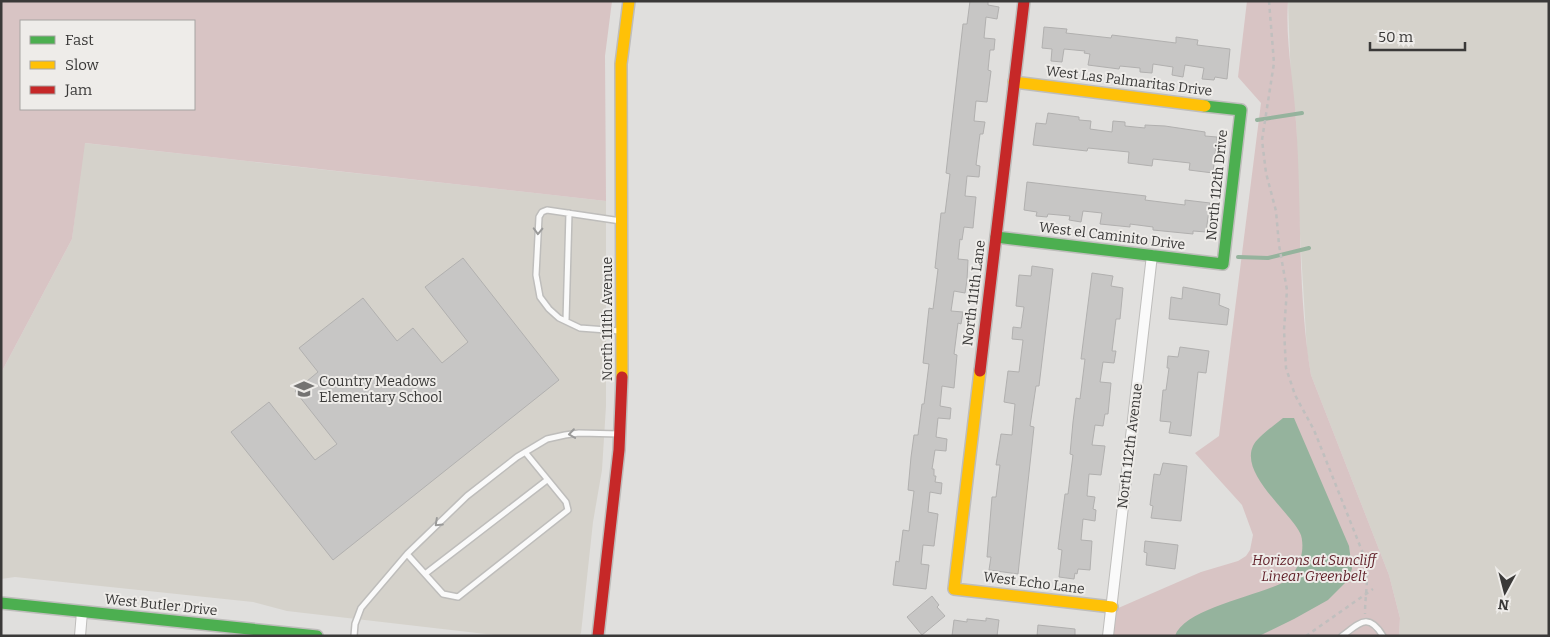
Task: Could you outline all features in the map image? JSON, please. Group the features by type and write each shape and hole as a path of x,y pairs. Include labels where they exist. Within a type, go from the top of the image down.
{"street":[{"name":"North 111th Avenue","path":"598,636 620,434 622,392 621,64 629,1"},
{"name":"North 111th Lane","path":"954,589 1024,1"},
{"name":"West Las Palmaritas Drive","path":"1014,82 1241,110"},
{"name":"North 112th Drive","path":"1224,264 1241,110"},
{"name":"West el Caminito Drive","path":"996,238 1224,264"},
{"name":"North 112th Avenue","path":"1108,636 1152,255"},
{"name":"West Echo Lane","path":"954,589 1112,607"},
{"name":"West Butler Drive","path":"1,603 317,636"},
{"path":"80,636 82,612"}],"lane":[{"path":"622,221 548,210 542,212 539,217 536,275 540,296 558,318 580,328 622,331"},
{"path":"566,321 569,213"},
{"path":"354,636 355,624 361,608 407,554 468,496 517,457 548,439 565,434 620,434"},
{"path":"407,554 443,594 458,597 568,510 566,502 525,452"},
{"path":"425,574 547,480"},
{"path":"1342,636 1365,622 1372,622 1376,625 1383,636"}],"path":[{"path":"1270,1 1274,64 1262,140 1266,173 1276,211 1278,245 1287,290 1284,330 1286,368 1295,395 1317,439 1364,556 1368,569 1365,622"},
{"path":"1306,636 1373,589"}],"shaded area":[{"path":"1288,1 1549,1 1549,636 1399,636 1400,618 1389,575 1311,375 1307,351 1299,218 1296,120 1291,83"},
{"name":"Country Meadows Elementary School","path":"84,143 606,201 606,406 602,470 593,522 581,633 579,636 503,636 287,611 253,602 15,577 1,579 1,373 72,239"},
{"path":"1283,418 1294,418 1349,546 1352,569 1347,581 1328,600 1259,636 1175,636 1181,627 1192,618 1222,604 1282,583 1297,568 1302,551 1301,535 1295,524 1260,480 1253,468 1251,457 1255,442"}],"green space":[{"path":"1,1 612,1 605,56 606,201 85,143 72,239 1,373"},
{"name":"Horizons at Suncliff Linear Greenbelt","path":"1247,1 1288,1 1288,32 1298,154 1300,249 1311,375 1389,575 1400,618 1399,636 1113,636 1116,609 1201,572 1238,561 1246,556 1250,550 1253,535 1242,505 1195,453 1219,436 1261,103 1238,77"}],"building":[{"path":"970,1 988,1 988,5 999,7 997,19 986,17 984,38 995,39 994,50 990,50 988,70 991,71 987,102 976,101 974,121 985,122 983,134 980,134 976,165 980,166 979,177 967,176 965,196 976,197 973,228 964,227 962,240 960,239 958,259 968,260 967,280 965,293 954,291 951,311 963,312 961,324 958,323 954,354 957,355 954,388 942,386 940,406 951,408 950,419 938,418 936,437 947,439 946,451 935,450 932,469 934,469 934,476 936,476 935,482 942,483 941,494 930,492 928,512 938,514 934,546 923,545 921,564 929,565 926,589 893,585 896,561 899,562 903,530 909,531 914,491 908,490 911,457 914,435 918,435 922,404 924,404 929,364 923,363 929,308 933,309 938,269 935,268 941,213 945,213 950,174 946,173 963,24 967,24"},
{"path":"1044,27 1067,29 1066,33 1111,38 1112,35 1176,43 1176,37 1198,40 1197,45 1230,49 1227,79 1215,77 1214,80 1202,79 1204,68 1185,65 1183,77 1172,75 1173,67 1153,64 1152,73 1140,72 1140,68 1120,66 1119,69 1088,65 1090,54 1084,53 1085,51 1064,49 1062,62 1051,61 1052,49 1042,48"},
{"path":"1048,113 1079,117 1079,120 1091,121 1090,129 1112,132 1113,121 1125,122 1125,126 1145,128 1145,125 1165,126 1205,132 1205,136 1217,137 1213,173 1189,170 1190,163 1153,159 1152,166 1128,163 1129,152 1088,148 1087,151 1033,145 1036,123 1046,124"},
{"path":"1027,182 1146,196 1145,200 1185,205 1185,200 1210,203 1206,232 1193,231 1193,234 1153,230 1153,227 1130,224 1130,227 1100,224 1102,213 1083,211 1081,222 1069,220 1070,216 1048,214 1047,217 1036,216 1037,212 1024,210"},
{"path":"463,258 559,380 333,560 231,432 269,402 315,460 337,444 295,391 318,372 299,348 363,298 397,341 413,328 442,363 468,342 425,287"},
{"path":"1032,266 1053,269 1039,386 1036,386 1030,426 1034,427 1018,574 989,570 991,557 987,557 992,497 996,497 1000,465 996,465 1001,434 1012,435 1015,404 1004,402 1008,371 1019,372 1023,340 1012,339 1013,327 1021,328 1024,307 1016,306 1019,275 1031,276"},
{"path":"1092,273 1113,276 1111,286 1123,288 1120,319 1116,319 1112,351 1116,351 1114,363 1103,362 1100,382 1111,383 1108,414 1105,414 1103,426 1095,425 1092,445 1105,446 1101,475 1089,474 1087,496 1095,497 1093,509 1096,510 1095,521 1083,519 1081,540 1092,541 1090,570 1078,569 1074,579 1059,577 1062,550 1058,549 1065,494 1068,494 1073,455 1070,454 1076,398 1080,399 1085,359 1081,359"},
{"path":"1183,287 1220,294 1219,305 1229,309 1227,325 1169,319 1171,297 1182,299"},
{"path":"1180,347 1209,351 1206,373 1198,372 1191,436 1169,433 1171,422 1160,421 1163,390 1166,390 1169,368 1167,368 1168,356 1178,357"},
{"path":"1163,463 1187,466 1181,521 1151,518 1153,506 1150,505 1154,474 1160,475"},
{"path":"1145,541 1178,545 1175,569 1146,565"},
{"path":"932,596 939,605 937,607 945,616 922,635 907,617"},
{"path":"986,618 999,620 997,636 952,636 954,620 967,622 967,619 986,621"},
{"path":"1038,625 1075,629 1075,636 1037,636"}],"waterway":[{"path":"1257,120 1302,113"},
{"path":"1238,257 1268,258 1309,248"}],"traffic: fast":[{"path":"996,237 1223,264 1241,110 1205,106"},
{"path":"1,603 317,636"}],"traffic: slow":[{"path":"622,377 621,64 629,1"},
{"path":"1014,82 1205,106"},
{"path":"980,371 954,589 1112,607"}],"traffic: jam":[{"path":"980,371 1024,1"},
{"path":"598,636 619,450 622,377"}],"place":[{"name":"Country Meadows Elementary School","path":"304,389"}]}
